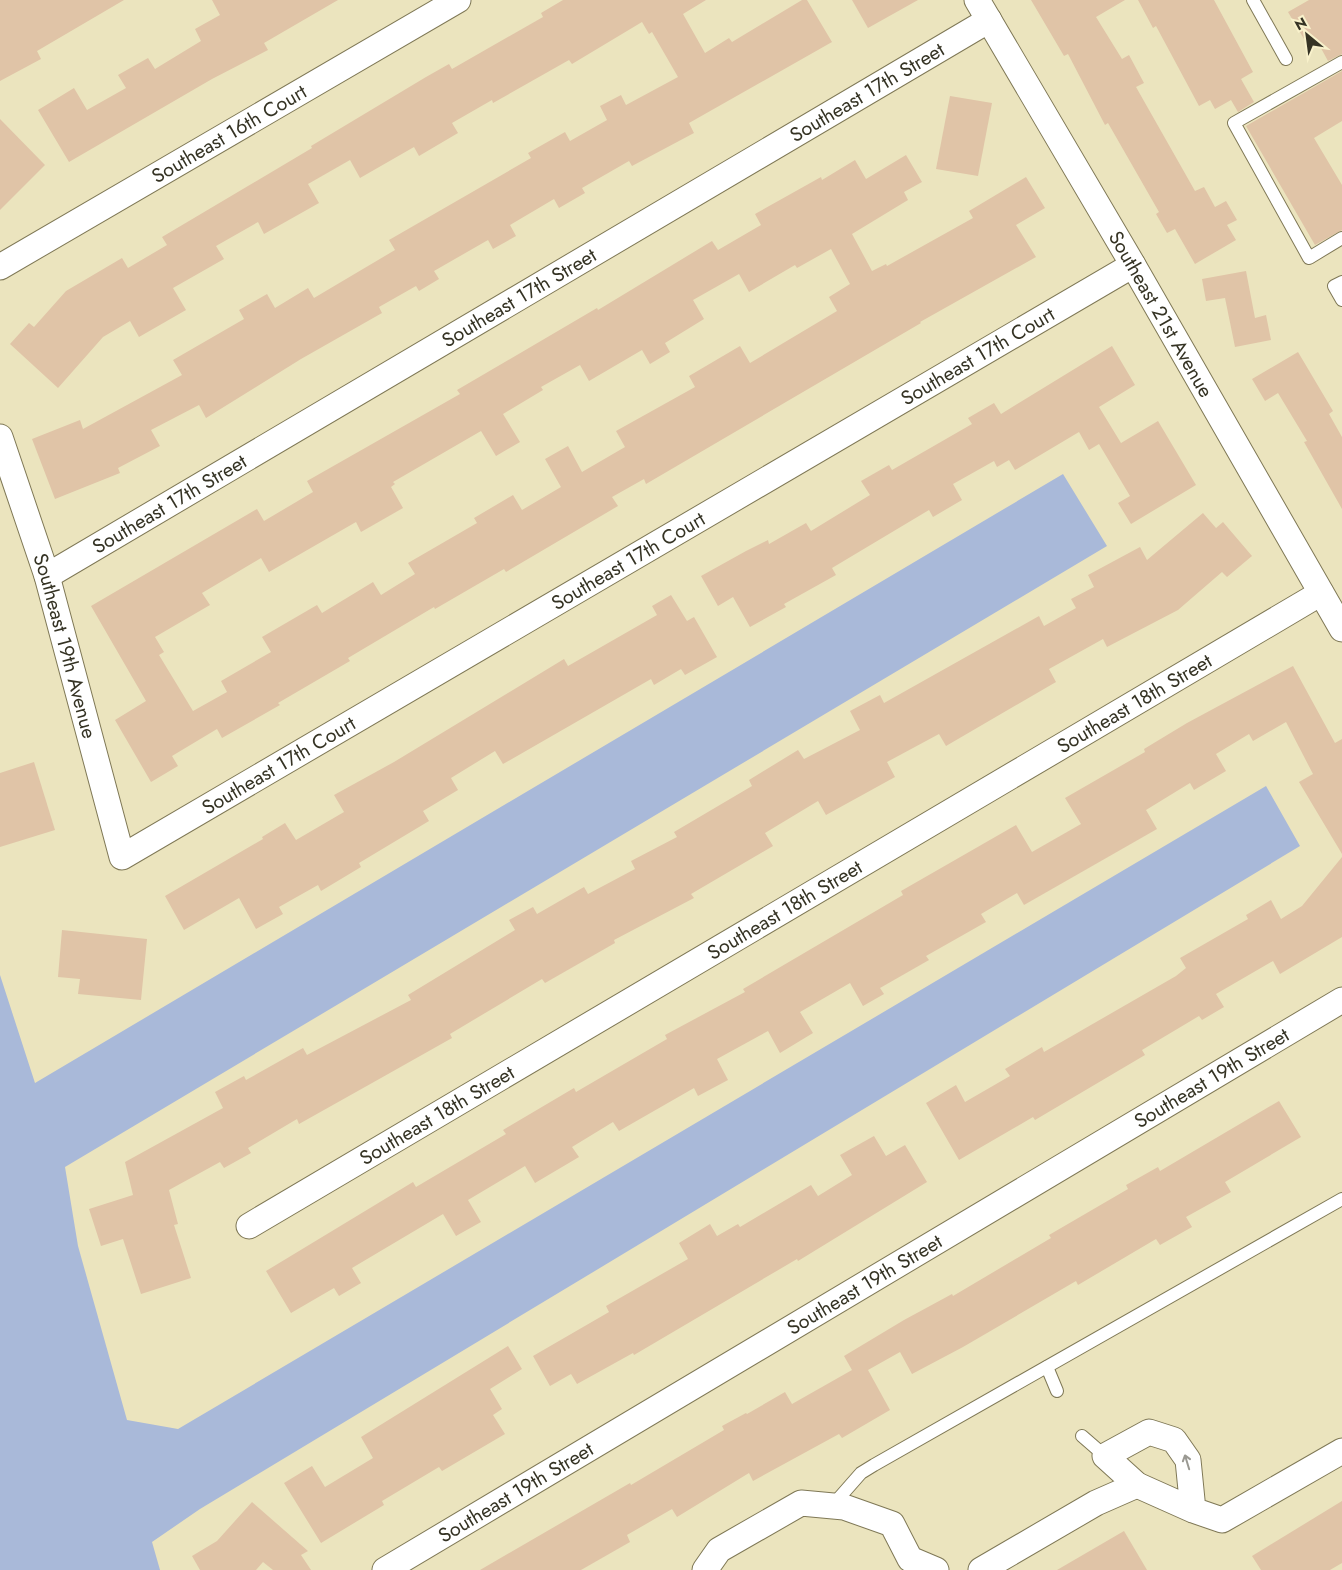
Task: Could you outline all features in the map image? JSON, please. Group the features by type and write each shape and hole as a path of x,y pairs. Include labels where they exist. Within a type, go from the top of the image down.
{"street":[{"name":"Southeast 16th Court","path":"0,267 458,0"},
{"name":"Southeast 21st Avenue","path":"983,10 1133,265 1342,629"},
{"name":"Southeast 17th Street","path":"47,576 983,10"},
{"name":"Southeast 17th Court","path":"122,857 1133,265"},
{"name":"Southeast 19th Avenue","path":"0,437 47,576 122,857"},
{"name":"Southeast 18th Street","path":"249,1226 1321,593"},
{"name":"Southeast 19th Street","path":"385,1570 1342,1000"},
{"path":"1193,1510 1188,1460 1174,1440 1149,1432 1105,1456 1137,1485 1193,1510 1222,1520 1342,1451"},
{"path":"981,1570 1096,1503 1137,1485"},
{"path":"705,1570 718,1550 801,1503 844,1507 892,1524 910,1559 936,1570"}],"lane":[{"path":"1253,0 1286,59"},
{"path":"1342,62 1234,123 1309,258 1342,238"},
{"path":"1342,282 1334,286 1342,300"},
{"path":"832,1506 861,1474 874,1465 1342,1199"},
{"path":"1047,1367 1057,1391"},
{"path":"1082,1436 1105,1456"}],"water":[{"path":"1063,474 1107,546 65,1167 78,1246 127,1420 178,1429 1266,786 1300,846 200,1509 152,1542 160,1570 0,1570 0,975 35,1083"}],"building":[{"path":"0,0 124,0 37,51 41,59 0,81"},
{"path":"212,0 338,0 264,43 268,50 212,79 69,162 38,110 74,88 87,110 126,88 118,75 148,58 155,69 201,41 195,29 220,15"},
{"path":"563,0 706,0 683,14 705,53 729,38 732,42 802,0 807,0 832,42 689,123 694,133 632,166 629,161 582,188 585,193 559,208 554,199 510,225 516,236 493,249 488,240 434,271 439,279 419,291 416,286 379,307 382,313 301,359 206,418 199,405 151,430 160,446 118,468 120,473 55,499 32,439 80,420 83,429 182,375 173,360 244,319 239,310 267,294 275,308 308,288 314,298 395,250 389,240 531,158 528,153 565,132 570,141 607,120 600,106 621,95 626,105 678,77 652,32 649,34 642,22 572,64 569,60 493,103 492,100 452,123 458,133 419,156 414,147 360,178 350,160 308,184 319,203 264,234 258,222 216,246 224,259 173,288 186,310 139,337 130,321 103,337 58,388 10,344 29,323 34,327 66,291 122,258 128,268 167,245 162,237 312,148 311,146 426,77 449,64 452,69 543,17 541,13"},
{"path":"852,0 918,0 868,28"},
{"path":"1031,0 1125,0 1096,17 1122,59 1129,55 1144,83 1136,87 1195,191 1204,187 1215,207 1226,201 1237,220 1227,225 1236,240 1195,264 1175,229 1167,233 1156,214 1159,212 1108,123 1105,125 1068,54 1064,56"},
{"path":"1138,0 1214,0 1253,72 1241,79 1254,102 1238,112 1231,100 1215,109 1210,100 1199,106 1156,26 1153,28"},
{"path":"1309,0 1342,0 1342,54 1328,61 1316,39 1307,44 1288,12"},
{"path":"1342,71 1342,121 1314,138 1342,185 1342,230 1315,245 1246,126"},
{"path":"950,96 992,103 978,176 936,169"},
{"path":"0,119 45,165 0,210"},
{"path":"906,155 922,182 904,192 908,200 852,234 872,271 886,264 887,266 973,218 969,211 1026,177 1045,208 1016,225 1036,257 920,322 646,484 644,479 612,497 618,506 506,572 504,569 435,609 434,607 348,658 350,661 278,703 280,705 222,738 217,729 172,756 178,766 151,782 115,720 146,701 91,606 257,509 264,521 313,492 307,481 460,394 457,390 597,308 598,310 712,241 718,250 761,225 755,214 821,177 822,180 855,160 866,179","holes":["831,249 850,284 829,297 837,311 750,363 740,346 689,376 695,387 616,431 625,447 582,472 568,446 545,459 561,487 522,510 513,495 474,518 477,523 408,563 415,574 381,595 373,582 322,613 317,605 262,637 271,652 221,681 227,692 193,711 159,655 164,652 155,637 210,605 202,593 261,558 269,572 356,522 361,532 403,508 391,487 395,484 393,482 481,431 496,456 520,442 503,414 543,390 541,387 580,365 589,381 642,350 650,364 670,352 665,343 704,319 693,300 739,274 749,292 795,265 797,268"]},
{"path":"1246,271 1255,318 1266,315 1271,340 1235,347 1225,298 1206,301 1202,279"},
{"path":"1112,346 1135,385 1099,407 1121,443 1158,421 1196,485 1131,524 1118,503 1130,496 1099,444 1089,450 1079,432 1015,470 1009,460 997,467 994,461 953,484 962,500 933,517 929,510 832,568 836,575 784,604 786,607 750,627 733,597 718,606 701,576 768,540 769,544 806,523 811,531 870,495 861,481 889,465 892,470 972,424 968,418 994,403 1001,414"},
{"path":"1298,352 1333,411 1329,414 1342,437 1342,509 1304,442 1307,441 1278,393 1265,401 1252,379"},
{"path":"1203,513 1216,528 1223,522 1252,556 1227,577 1222,572 1178,610 1107,647 1103,639 1049,669 1056,682 946,746 939,734 887,762 895,777 826,815 818,801 765,833 773,846 691,894 694,898 614,940 615,943 545,983 542,979 450,1034 452,1038 299,1124 297,1119 248,1148 251,1153 224,1168 220,1162 169,1190 178,1224 174,1225 191,1278 141,1294 123,1239 101,1246 89,1209 133,1195 125,1162 223,1108 215,1092 244,1076 246,1080 303,1048 307,1055 411,1000 408,995 515,930 509,920 533,907 537,914 584,887 588,894 635,869 631,861 677,837 674,832 752,786 749,780 798,750 804,759 860,730 850,711 880,695 884,703 1039,616 1044,626 1076,608 1071,599 1094,587 1088,575 1140,547 1147,560"},
{"path":"671,595 687,621 694,617 717,657 685,675 681,669 654,685 651,679 503,764 495,751 451,778 458,790 423,811 429,821 359,863 361,867 321,891 318,885 279,907 283,914 256,929 239,898 184,930 165,896 263,839 262,837 285,823 296,840 344,812 334,795 394,762 564,659 568,666 657,615 652,606"},
{"path":"1293,666 1335,743 1342,739 1342,854 1299,782 1313,774 1286,722 1253,741 1249,734 1216,754 1226,771 1194,790 1190,783 1146,810 1157,829 1024,905 1017,893 981,914 986,922 926,956 929,960 880,988 884,994 863,1006 850,983 800,1012 813,1033 780,1053 768,1031 717,1059 728,1080 698,1096 694,1088 619,1131 613,1122 572,1147 579,1157 535,1183 525,1166 468,1200 481,1222 456,1236 443,1214 352,1268 361,1283 339,1296 334,1288 291,1313 266,1271 413,1182 416,1187 506,1134 503,1130 574,1088 576,1092 667,1039 665,1035 745,992 743,989 903,895 901,891 1016,825 1032,852 1081,824 1065,798 1145,752 1144,749 1187,723"},
{"path":"34,762 55,830 0,847 0,773"},
{"path":"1342,857 1342,937 1280,974 1273,961 1216,994 1224,1007 1202,1020 1199,1016 1142,1050 1145,1055 1035,1120 1033,1117 959,1160 926,1103 956,1085 965,1102 1010,1076 1005,1069 1042,1047 1044,1052 1176,976 1186,968 1180,958 1248,919 1246,915 1271,900 1281,919 1302,906"},
{"path":"62,930 147,939 141,1000 78,994 80,979 58,977"},
{"path":"1279,1101 1301,1137 1225,1182 1231,1192 1186,1217 1192,1227 1160,1245 1156,1239 1078,1285 1076,1281 963,1347 912,1374 900,1352 868,1370 890,1410 842,1438 839,1434 753,1481 749,1473 677,1517 672,1509 627,1535 630,1542 581,1570 480,1570 630,1483 631,1485 724,1430 722,1426 785,1392 792,1404 852,1370 844,1356 904,1320 952,1294 953,1296 1051,1238 1049,1235 1128,1189 1126,1185 1158,1167 1160,1171"},
{"path":"874,1136 886,1156 905,1145 927,1182 798,1261 797,1259 634,1355 633,1353 577,1384 571,1374 550,1386 533,1356 609,1312 606,1306 688,1259 679,1243 710,1224 717,1236 738,1224 740,1227 811,1185 818,1196 852,1175 840,1155"},
{"path":"508,1346 522,1369 490,1389 502,1409 493,1415 505,1434 442,1471 439,1467 382,1501 384,1505 321,1543 284,1483 312,1466 325,1487 373,1458 361,1437"},
{"path":"1342,1501 1342,1563 1330,1570 1261,1570 1252,1556"},
{"path":"252,1502 308,1551 301,1555 311,1570 273,1570 263,1562 256,1570 200,1570 192,1556 217,1541"},
{"path":"1124,1531 1147,1570 1057,1570"}]}
